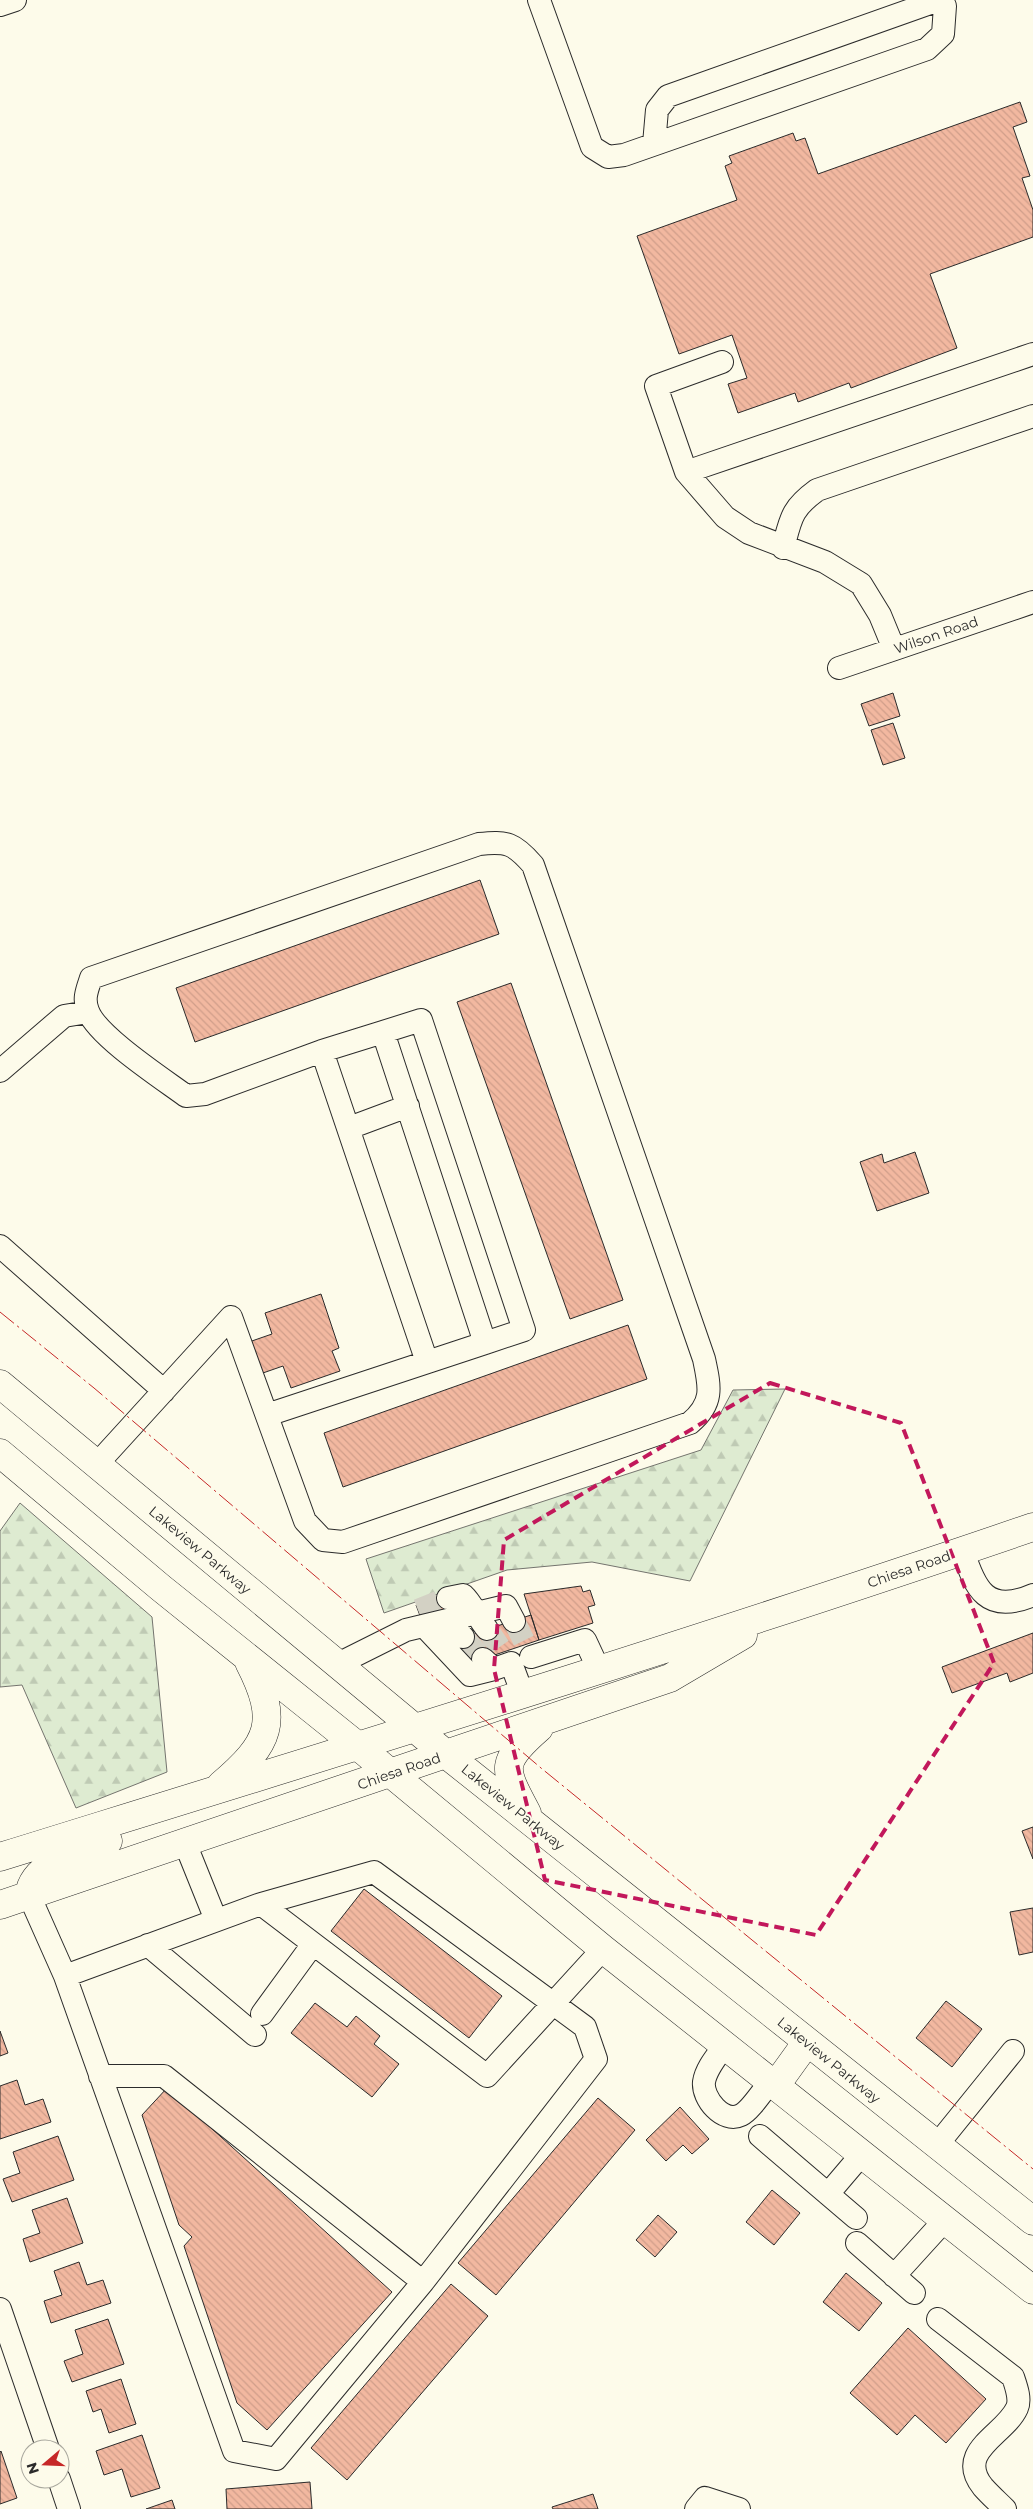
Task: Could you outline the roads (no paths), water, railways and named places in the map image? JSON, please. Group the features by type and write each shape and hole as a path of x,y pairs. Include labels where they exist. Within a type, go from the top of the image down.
{"main road":[{"name":"Lakeview Parkway","path":"0,1384 447,1755 1033,2221"},
{"path":"0,1453 603,1949 1033,2290"},
{"name":"Chiesa Road","path":"0,1857 417,1729 785,1610 1033,1527"},
{"name":"Chiesa Road","path":"0,1905 670,1678 785,1610"},
{"path":"214,1791 249,1761 260,1742 268,1718 262,1688 246,1656"},
{"path":"533,1823 511,1783 509,1764 511,1754 547,1720"},
{"path":"29,1895 30,1887 35,1879 45,1870 63,1859 110,1840 154,1809"},
{"path":"773,2083 807,2042"}],"street":[{"path":"0,5 15,0"},
{"path":"539,0 592,147 608,157 624,155 927,49 943,34 945,6 941,0 668,96 657,110 654,144"},
{"path":"686,472 1033,354"},
{"path":"722,362 656,386 686,472 724,517 749,534 825,562 861,584 880,615 894,649"},
{"path":"783,548 792,516 799,503 817,490 1033,416"},
{"name":"Wilson Road","path":"839,668 1033,602"},
{"path":"97,1464 231,1317 305,1521 324,1540 343,1542 690,1423 703,1412 710,1387 704,1359 533,865 517,847 500,842 479,844 91,978 85,994 88,1012 102,1032 186,1096 205,1094 322,1051 421,1020 524,1330 267,1415"},
{"path":"0,1071 64,1016 88,1012"},
{"path":"383,1032 485,1343"},
{"path":"322,1051 428,1362"},
{"path":"349,1128 408,1106"},
{"path":"0,1246 164,1392"},
{"path":"963,1551 975,1584 989,1598 1005,1602 1022,1600 1033,1594"},
{"path":"448,1598 463,1595 481,1622"},
{"path":"338,1664 416,1622 481,1622 506,1606 514,1620"},
{"path":"447,1621 463,1637"},
{"path":"416,1622 470,1675 508,1657 585,1640 599,1670"},
{"path":"508,1657 523,1695"},
{"path":"184,1843 216,1920"},
{"path":"29,1895 65,1976 234,2451 276,2458 422,2282 596,2059 585,2028 374,1872 261,1904 65,1976"},
{"path":"261,1904 487,2076 603,1949"},
{"path":"262,2014 313,1944"},
{"path":"148,1945 254,2035"},
{"path":"725,2045 710,2066 704,2082 709,2101 718,2112 734,2118 742,2115 773,2083"},
{"path":"938,2146 1013,2051"},
{"path":"100,2076 164,2076 422,2282"},
{"path":"760,2136 856,2218"},
{"path":"828,2194 862,2154"},
{"path":"894,2276 944,2221"},
{"path":"857,2243 914,2293"},
{"path":"0,2309 45,2439"},
{"path":"938,2319 1014,2377 1018,2392 1017,2407 975,2457 974,2469 982,2486 1005,2509"},
{"path":"62,2489 69,2509"},
{"path":"696,2509 704,2498 739,2509"}],"tunnel":[{"path":"418,1610 448,1598"},
{"path":"514,1621 526,1645"},
{"path":"487,1629 503,1652"},
{"path":"463,1637 483,1659"}]}
